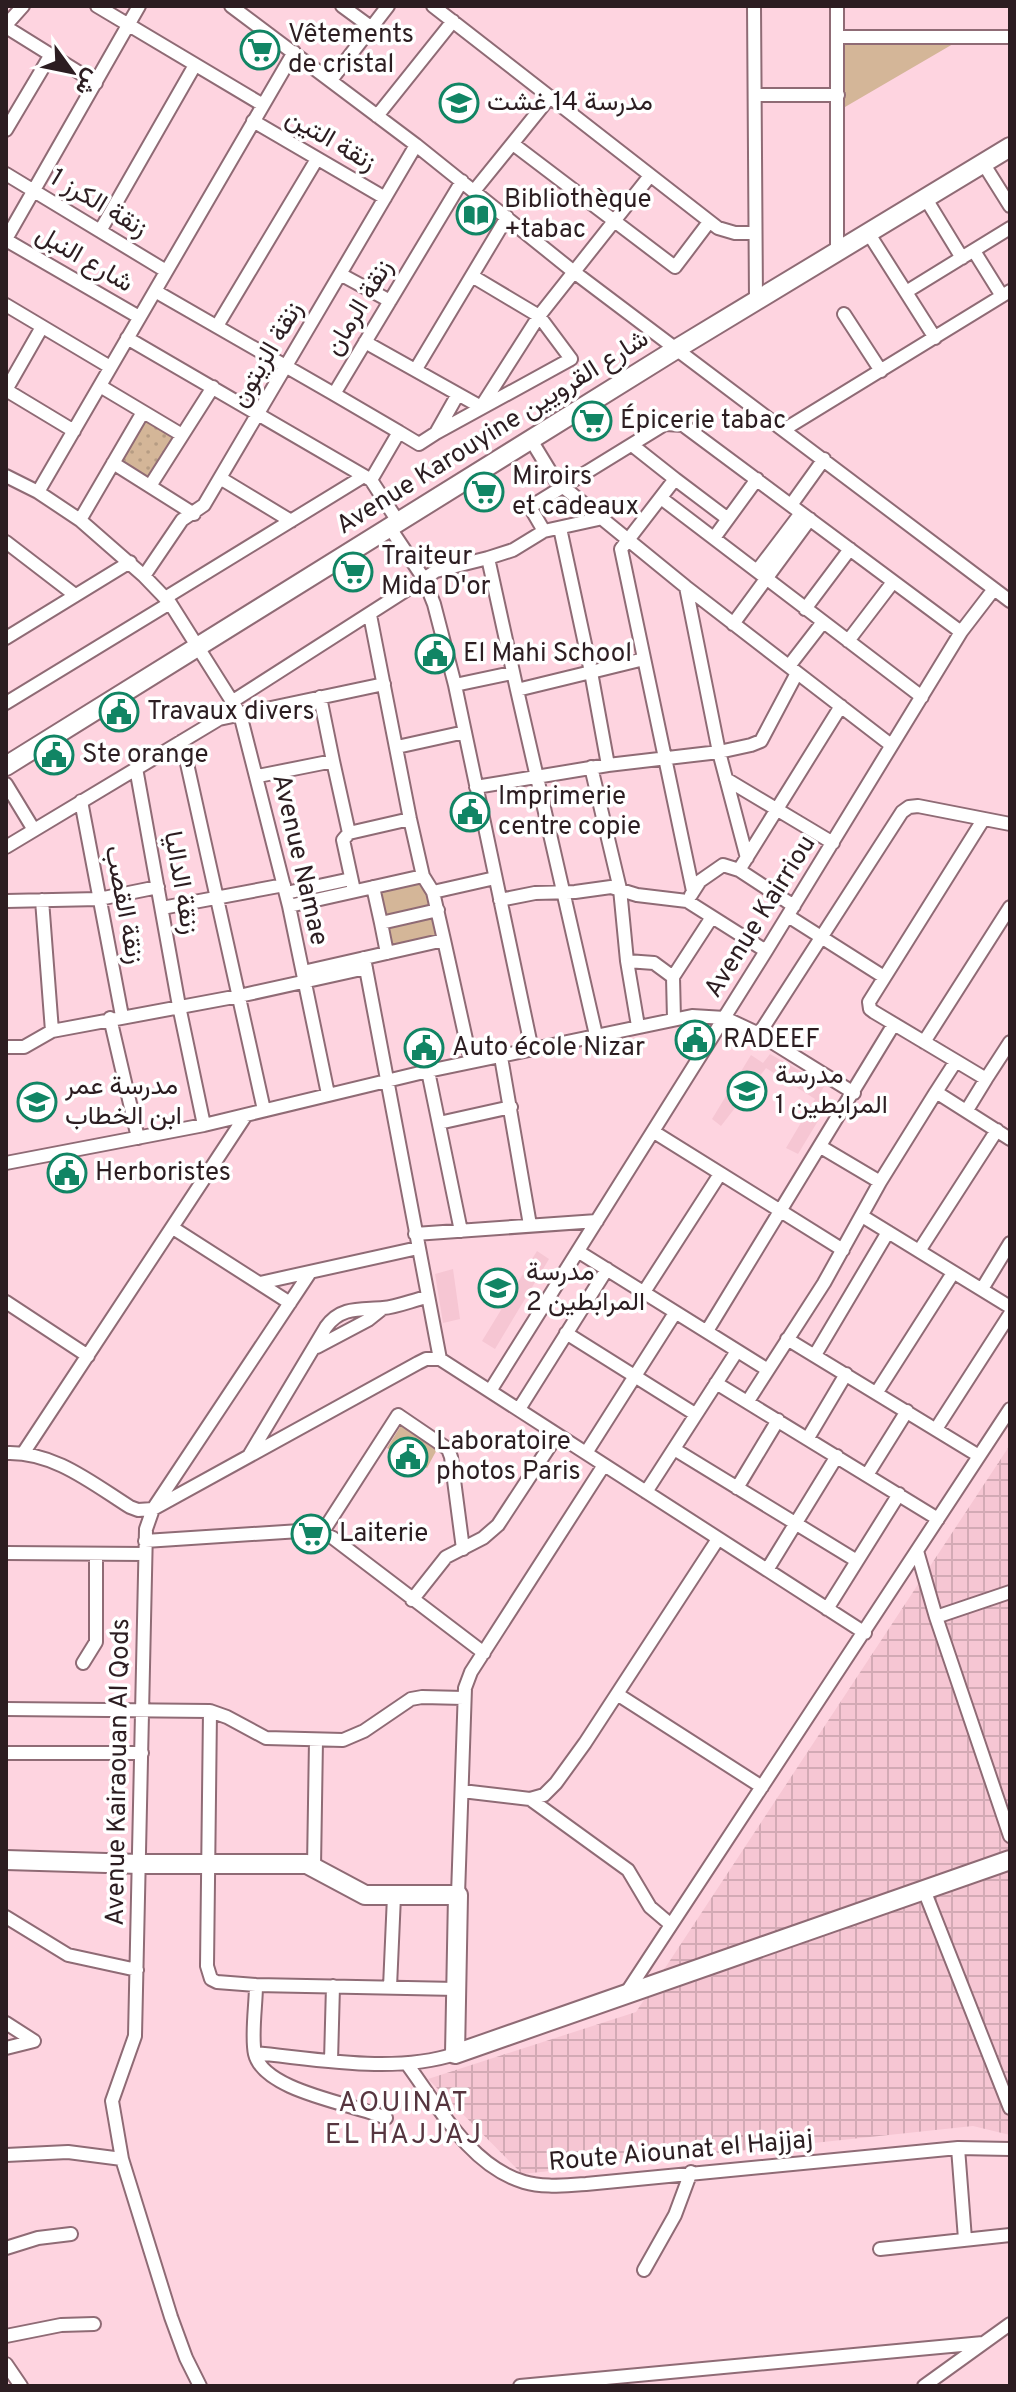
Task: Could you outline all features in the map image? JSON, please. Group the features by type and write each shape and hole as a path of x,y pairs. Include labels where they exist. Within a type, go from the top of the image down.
{"street":[{"path":"23,6 6,26 96,83"},
{"name":"زنقة التين","path":"97,6 263,105"},
{"path":"6,240 139,6"},
{"path":"342,6 372,28"},
{"path":"331,80 388,6"},
{"path":"433,6 709,222 724,232 755,233"},
{"path":"754,6 756,301"},
{"path":"837,6 837,253"},
{"path":"235,7 416,145 574,272 1009,600"},
{"path":"377,116 453,21"},
{"path":"837,37 1010,37"},
{"path":"38,492 294,52"},
{"path":"6,130 50,56"},
{"path":"100,231 195,65"},
{"path":"755,95 838,95"},
{"path":"474,191 550,97"},
{"name":"زنقة التين","path":"253,121 385,198"},
{"path":"513,144 675,267 709,222"},
{"name":"زنقة الزيتون","path":"144,576 182,520 204,505 416,145"},
{"name":"Avenue Karouyine شارع القرويين","path":"6,766 678,348 1010,147"},
{"path":"217,326 317,159"},
{"path":"983,163 1010,206"},
{"name":"زنقة الكرز 1","path":"6,174 166,271"},
{"path":"481,407 539,316 649,177"},
{"name":"زنقة الرمان","path":"399,432 334,394 462,181"},
{"path":"926,199 962,258"},
{"path":"416,369 507,217"},
{"path":"906,292 1010,228"},
{"path":"869,234 935,338"},
{"name":"شارع النبل","path":"6,240 139,317"},
{"path":"785,429 1006,293 974,251"},
{"path":"340,274 390,301"},
{"path":"6,703 291,521 367,478 399,432 419,444 571,359 539,316 472,276"},
{"path":"155,291 334,394"},
{"path":"6,305 110,367"},
{"path":"844,314 881,371"},
{"path":"42,327 6,390 74,431"},
{"path":"127,338 367,478 395,525 430,592 455,685 532,1050"},
{"path":"365,342 481,407"},
{"path":"100,386 182,435"},
{"path":"150,486 213,387"},
{"path":"436,433 458,394"},
{"path":"80,520 143,412"},
{"path":"544,531 530,507 665,424 683,425 961,632"},
{"path":"531,440 556,481 563,487 733,624 891,745"},
{"path":"632,445 728,519"},
{"path":"733,624 801,512 824,459"},
{"path":"113,463 194,514"},
{"name":"Avenue Namae","path":"6,476 38,492 80,520 144,576 168,601 240,714 286,894 328,1094"},
{"path":"220,478 291,521"},
{"path":"675,479 621,549 690,896 712,917 766,951"},
{"path":"714,538 757,479"},
{"path":"661,498 922,697"},
{"path":"233,701 436,571 513,550 544,531 603,518"},
{"path":"560,528 608,765"},
{"path":"6,542 75,595"},
{"path":"805,609 850,549"},
{"path":"488,558 596,1035"},
{"path":"6,638 130,562"},
{"path":"848,641 893,582"},
{"path":"686,587 719,752 747,858"},
{"name":"Avenue Kairriou","path":"490,1391 725,1018 961,632 994,589"},
{"path":"370,615 410,819 423,876 433,892 438,910 471,1062"},
{"path":"6,621 18,630"},
{"path":"476,787 591,767 719,752 761,741 793,669 823,622"},
{"path":"517,690 644,659"},
{"path":"455,685 512,673"},
{"path":"6,847 219,719 384,684"},
{"path":"320,697 349,833"},
{"path":"739,870 841,706"},
{"path":"397,747 465,732"},
{"path":"182,741 264,1110"},
{"path":"258,776 333,761"},
{"path":"591,767 620,889 627,961 638,1026"},
{"name":"زنقة الداليا","path":"136,768 204,1125"},
{"path":"726,779 833,843"},
{"path":"6,784 34,830"},
{"name":"زنقة القصب","path":"81,801 138,1138"},
{"path":"759,1034 893,824 909,807 918,806 1010,824"},
{"path":"352,885 343,840 349,833 410,819"},
{"path":"983,820 868,1005 874,1012 986,1079"},
{"path":"690,896 709,874 723,865 739,870 821,938 884,977"},
{"path":"162,908 216,898 286,894 352,885 373,887 423,876"},
{"path":"433,892 495,878"},
{"path":"6,901 99,899 158,887"},
{"path":"373,887 387,953"},
{"path":"500,900 535,893 562,893 602,887 637,895 690,896"},
{"path":"42,900 52,1031"},
{"path":"924,1042 1010,907"},
{"path":"381,923 438,910"},
{"path":"674,1019 673,977 712,917"},
{"path":"6,1047 24,1047 52,1031 239,996 365,963 387,953 444,940"},
{"path":"627,961 654,963 673,977"},
{"path":"365,963 440,1359"},
{"path":"6,1163 204,1125 428,1071 692,1016 725,1018 759,1034 854,1093"},
{"path":"707,1331 894,1024"},
{"path":"967,1110 1010,1042"},
{"path":"501,1057 530,1225"},
{"path":"748,1401 956,1061"},
{"path":"428,1071 461,1231"},
{"path":"936,1092 1010,1139"},
{"path":"439,1123 511,1107"},
{"path":"24,1452 246,1115"},
{"path":"919,1251 997,1130"},
{"path":"654,1132 843,1250"},
{"path":"821,1147 880,1182"},
{"path":"644,1292 720,1174"},
{"path":"862,1216 1010,1307"},
{"path":"415,1234 597,1221"},
{"path":"173,1228 290,1303"},
{"path":"815,1355 888,1232"},
{"path":"982,1289 1010,1243"},
{"path":"260,1283 418,1248"},
{"path":"579,1252 768,1370"},
{"path":"519,1409 607,1269"},
{"path":"877,1392 953,1273"},
{"name":"Avenue Kairaouan Al Qods","path":"200,2386 171,2317 122,2159 112,2101 135,2036 146,1529 153,1509 309,1274"},
{"path":"249,1456 317,1347 326,1327 338,1314 365,1307 383,1308 427,1297"},
{"path":"6,1302 88,1356"},
{"path":"317,1347 368,1320 383,1308"},
{"path":"586,1453 675,1313"},
{"path":"936,1429 1010,1314"},
{"path":"566,1333 695,1414"},
{"path":"787,1339 979,1456"},
{"path":"646,1492 737,1351"},
{"path":"6,1453 24,1452 51,1459 130,1507 153,1509 426,1359 440,1359 865,1633"},
{"path":"808,1438 846,1374"},
{"path":"716,1383 938,1519"},
{"path":"624,1995 1010,1409"},
{"path":"867,1475 907,1411"},
{"path":"322,1533 398,1415 448,1449 463,1549"},
{"path":"737,1488 778,1420"},
{"path":"412,1600 446,1557 483,1538 498,1525 557,1435"},
{"path":"674,1449 857,1561"},
{"path":"767,1570 837,1456"},
{"path":"455,2054 464,1698 471,1672 604,1465"},
{"path":"827,1609 899,1494"},
{"path":"6,1553 96,1554 300,1531 322,1533 333,1538 484,1653"},
{"path":"462,1791 530,1799 544,1795 556,1783 617,1694 718,1539"},
{"path":"917,1551 936,1617 1010,1836"},
{"path":"83,1663 96,1642 96,1554"},
{"path":"936,1617 1010,1592"},
{"path":"617,1694 762,1787"},
{"path":"6,1709 210,1711 266,1738 316,1740 352,1737 411,1699 464,1698"},
{"path":"210,1711 207,1966 210,1976 217,1982 256,1985 457,1989"},
{"path":"314,1867 316,1740"},
{"path":"6,1753 142,1753"},
{"path":"530,1799 628,1870 650,1907 670,1924"},
{"path":"6,1860 307,1864 365,1895 458,1895"},
{"path":"255,2053 331,2061 407,2064 434,2061 1010,1860"},
{"path":"924,1890 1010,2108"},
{"path":"390,1987 394,1896"},
{"path":"6,1917 68,1955 137,1970"},
{"path":"256,1985 255,2053 269,2072 317,2098 352,2105 386,2118"},
{"path":"331,2061 333,1986"},
{"path":"6,2023 34,2041 6,2048"},
{"name":"Route Aiounat el Hajjaj","path":"407,2064 459,2136 492,2166 523,2182 552,2187 958,2148 1010,2149"},
{"path":"958,2148 965,2239"},
{"path":"6,2155 68,2152 122,2159"},
{"path":"644,2270 675,2215 691,2172"},
{"path":"6,2248 38,2238 71,2234"},
{"path":"880,2249 1010,2235"},
{"path":"6,2336 61,2325 94,2324"},
{"path":"924,2386 1010,2324"},
{"path":"520,2386 983,2343"},
{"path":"6,2364 21,2386"}],"shaded area":[{"path":"845,37 953,44 845,107"},
{"path":"142,414 180,437 149,485 114,462"},
{"path":"423,876 444,940 387,953 373,887"},
{"path":"770,1054 825,1085 819,1095 830,1101 798,1154 786,1148 815,1099 766,1068 721,1126 712,1119 751,1055 763,1063"},
{"path":"537,1251 549,1259 495,1349 482,1341"},
{"path":"453,1269 460,1319 443,1323 435,1274"},
{"path":"405,1419 441,1442 427,1468 387,1448"},
{"path":"1010,1445 1010,2135 973,2126 522,2174 428,2079 636,2012"}],"place":[{"name":"Vêtements de cristal","path":"260,50"},
{"name":"مدرسة 14 غشت","path":"459,103"},
{"name":"Bibliothèque +tabac","path":"476,215"},
{"name":"Épicerie tabac","path":"592,421"},
{"name":"Miroirs et cadeaux","path":"484,492"},
{"name":"Traiteur Mida D'or","path":"353,572"},
{"name":"El Mahi School","path":"435,654"},
{"name":"Travaux divers","path":"119,712"},
{"name":"Ste orange","path":"54,755"},
{"name":"Imprimerie centre copie","path":"470,812"},
{"name":"RADEEF","path":"695,1040"},
{"name":"Auto école Nizar","path":"424,1048"},
{"name":"مدرسة المرابطين 1","path":"747,1091"},
{"name":"مدرسة عمر ابن الخطاب","path":"37,1102"},
{"name":"Herboristes","path":"67,1173"},
{"name":"مدرسة المرابطين 2","path":"498,1288"},
{"name":"Laboratoire photos Paris","path":"408,1457"},
{"name":"Laiterie","path":"311,1534"}],"district":[{"name":"AOUINAT EL HAJJAJ","path":"404,2120"}]}
